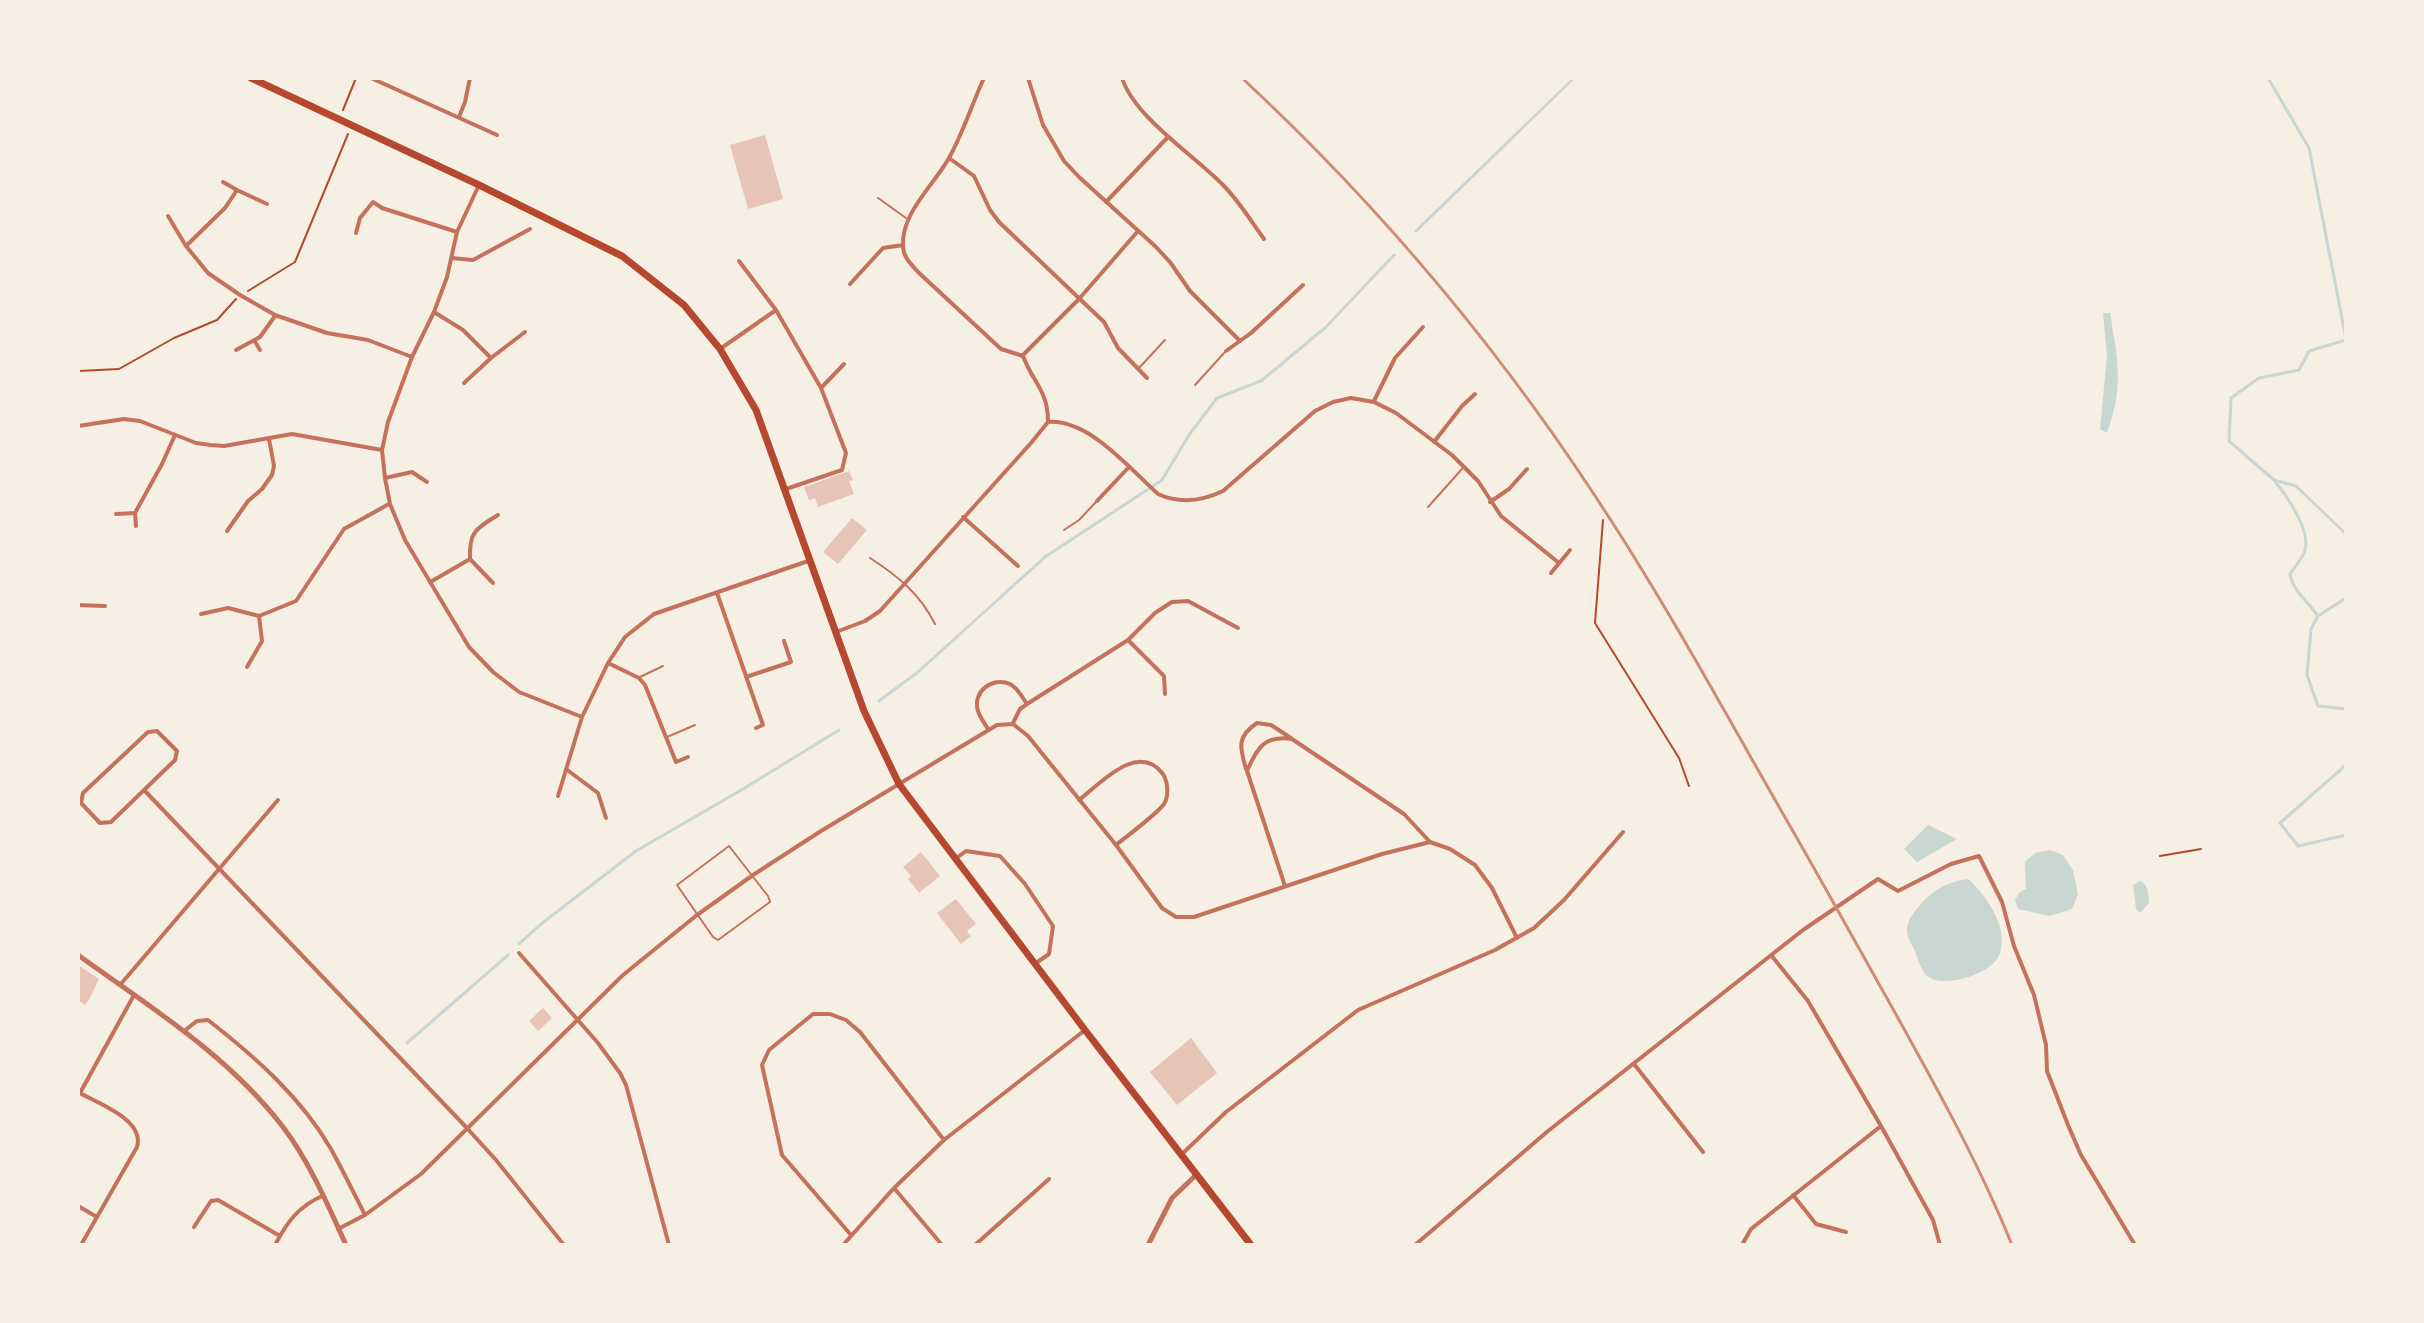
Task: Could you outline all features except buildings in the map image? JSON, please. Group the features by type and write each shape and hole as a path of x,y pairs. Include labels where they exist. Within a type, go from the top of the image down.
{"highway":[{"path":"251,78 622,256 684,305 720,349 756,410 864,711 899,784 1251,1245"}],"street":[{"path":"371,78 497,135"},
{"path":"459,117 470,78"},
{"path":"984,78 949,158 909,219 903,245 907,259 918,272 1001,349 1023,356"},
{"path":"1028,78 1043,125 1064,161 1170,262 1190,291 1240,341"},
{"path":"1122,78 1137,104 1168,137 1221,183 1264,239"},
{"path":"1106,202 1168,137"},
{"path":"949,158 974,176 999,222 1104,322 1118,348 1147,378"},
{"path":"223,182 267,204"},
{"path":"479,185 457,232 447,277 388,422 382,450 390,504 405,540 469,647 493,672 519,692 582,717"},
{"path":"186,246 225,208 237,190"},
{"path":"356,233 360,218 373,202 382,208 457,232"},
{"path":"168,216 186,246 208,273 240,295 275,315 327,333 368,340 412,357"},
{"path":"451,258 473,260 530,229"},
{"path":"1023,356 1079,299 1138,231"},
{"path":"850,284 883,248 903,245"},
{"path":"739,261 776,310 821,388 846,453 842,470 786,490"},
{"path":"866,266 874,273"},
{"path":"1226,351 1303,285"},
{"path":"720,349 776,310"},
{"path":"434,312 463,330 491,358"},
{"path":"236,350 260,337 275,315"},
{"path":"1374,402 1395,358 1423,327"},
{"path":"464,383 525,332"},
{"path":"254,340 260,350"},
{"path":"1023,356 1027,368 1044,392 1048,422"},
{"path":"821,388 844,364"},
{"path":"1434,442 1475,394"},
{"path":"836,632 875,616 1048,422 1065,422 1085,430 1158,494 1191,501 1223,491 1315,411 1351,398 1374,402 1396,413 1465,466 1501,516 1559,563"},
{"path":"78,426 124,419 140,421 196,443 224,446 292,434 382,450"},
{"path":"136,526 135,513 175,435"},
{"path":"227,531 248,501 272,475 274,466 269,439"},
{"path":"1097,501 1128,468"},
{"path":"1490,503 1509,489 1527,469"},
{"path":"385,478 412,472 427,482"},
{"path":"201,614 228,608 259,616 296,601 344,529 390,504"},
{"path":"116,514 135,513"},
{"path":"493,583 470,559 472,535 498,515"},
{"path":"963,517 1018,566"},
{"path":"1551,573 1570,550"},
{"path":"431,581 470,559"},
{"path":"558,796 582,717 608,663 625,637 654,614 811,560"},
{"path":"717,593 763,725 756,728"},
{"path":"1013,724 1020,709 1128,640 1155,613 1172,602 1188,601 1238,628"},
{"path":"78,605 105,606"},
{"path":"247,667 262,641 259,616"},
{"path":"1128,640 1164,676 1165,694"},
{"path":"746,677 791,662 784,641"},
{"path":"608,663 639,678 645,685 676,762 688,757"},
{"path":"988,729 977,706 977,698 987,685 1009,683 1027,704"},
{"path":"338,1229 365,1215 421,1174 576,1019 623,975 697,915 753,875 988,729 1005,723 1013,724 1028,736 1116,845 1162,908 1176,917 1194,917 1382,854 1430,842"},
{"path":"1285,886 1240,748 1243,736 1257,723 1271,725 1404,814 1430,842 1450,849 1475,865 1492,888 1517,938"},
{"path":"157,731 177,751 175,760 144,790 111,822 100,823 81,803 83,793 148,732 157,731"},
{"path":"1247,771 1257,748 1276,737 1292,739"},
{"path":"1079,800 1129,762 1143,761 1156,766 1166,778 1168,791 1165,803 1116,845"},
{"path":"566,769 598,793 606,818"},
{"path":"144,790 466,1127 564,1245"},
{"path":"120,985 278,800"},
{"path":"1181,1155 1226,1112 1358,1010 1517,938 1546,918 1623,832"},
{"path":"955,859 966,851 1000,856 1025,884 1053,926 1049,954 1036,963"},
{"path":"1415,1245 1548,1131 1821,917 1878,879 1898,891 1951,864 1979,856 2002,902 2014,946 2034,995 2046,1045 2047,1071 2068,1125 2081,1155 2135,1245"},
{"path":"519,953 612,1061 626,1085 669,1245"},
{"path":"78,955 184,1031 247,1085 284,1128 307,1166 346,1245"},
{"path":"1771,955 1808,1001 1881,1126 1933,1220 1940,1245"},
{"path":"81,1245 137,1147 139,1138 130,1122 79,1092 134,995"},
{"path":"851,1235 782,1155 762,1065 769,1050 813,1014 830,1014 846,1020 860,1032 944,1140"},
{"path":"184,1031 197,1021 208,1020 252,1054 297,1103 330,1147 365,1215"},
{"path":"843,1245 894,1188 944,1140 1085,1030"},
{"path":"1634,1064 1703,1152"},
{"path":"1742,1245 1751,1229 1881,1126"},
{"path":"1148,1245 1172,1198 1196,1175"},
{"path":"975,1245 1049,1179"},
{"path":"894,1188 942,1245"},
{"path":"1793,1195 1816,1224 1846,1232"},
{"path":"275,1245 295,1212 322,1196"},
{"path":"194,1227 211,1201 218,1200 280,1236"},
{"path":"78,1206 97,1217"}],"lane":[{"path":"878,198 909,219"},
{"path":"1138,370 1165,340"},
{"path":"1195,385 1226,351"},
{"path":"1428,507 1465,466"},
{"path":"1064,530 1097,501"},
{"path":"870,558 904,582 928,609 935,624"},
{"path":"639,678 663,666"},
{"path":"666,737 695,725"},
{"path":"729,846 770,902 718,940 697,915 677,885 729,846"}],"path":[{"path":"340,119 356,78"},
{"path":"78,371 119,369 174,338 217,320 240,295 295,262 351,125"},
{"path":"1603,520 1595,623 1679,758 1689,786"},
{"path":"2160,856 2201,849"}],"shaded area":[{"path":"2103,313 2110,313 2118,374 2116,402 2107,433 2100,429 2107,356"},
{"path":"1928,825 1957,839 1917,862 1904,849"},
{"path":"2050,850 2063,855 2073,870 2078,894 2072,909 2050,916 2018,909 2015,900 2026,889 2025,862 2035,853"},
{"path":"1968,879 1996,916 2002,938 2001,949 1992,965 1974,975 1952,981 1933,979 1920,966 1908,934 1908,923 1930,895 1951,883"},
{"path":"2140,881 2148,891 2149,903 2140,913 2136,909 2133,885"}],"waterway":[{"path":"1416,231 1574,78"},
{"path":"2268,78 2309,148 2346,339"},
{"path":"879,701 918,672 1045,557 1162,480 1189,435 1217,398 1261,381 1326,327 1394,255"},
{"path":"2346,340 2309,351 2299,370 2259,378 2231,398 2229,441 2274,480 2296,486 2345,533 2346,544"},
{"path":"2274,480 2297,514 2305,535 2304,553 2290,574 2298,591 2318,616"},
{"path":"2346,598 2318,616 2311,629 2307,675 2318,706 2346,709"},
{"path":"519,944 636,851 839,730"},
{"path":"2346,765 2280,823 2298,846 2346,835"},
{"path":"407,1043 508,955"}],"railway":[{"path":"1242,78 1394,233 1486,344 1572,461 1705,676 1820,879 1944,1102 2012,1245"}]}
